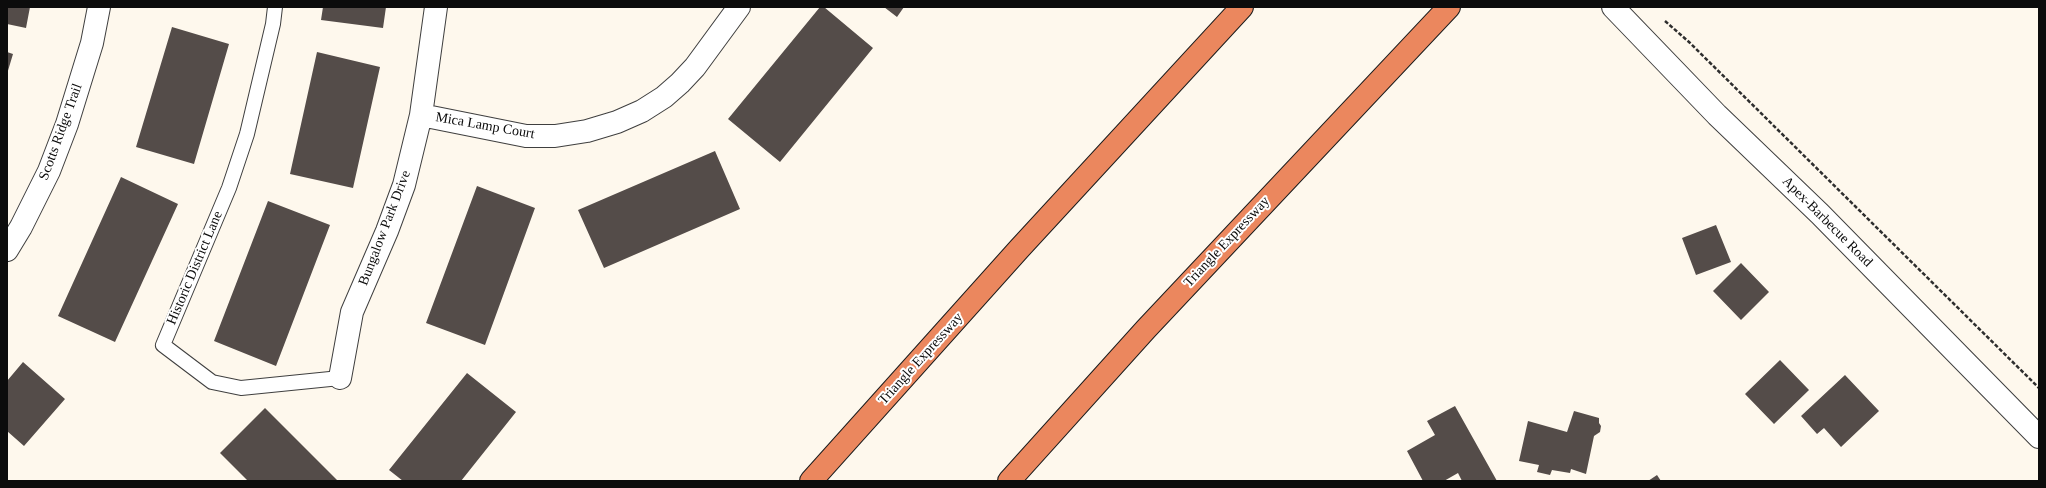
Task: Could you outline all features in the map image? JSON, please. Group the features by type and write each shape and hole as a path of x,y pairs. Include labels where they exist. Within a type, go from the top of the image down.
{"highway":[{"name":"Triangle Expressway","path":"811,481 1019,249 1242,7"},
{"name":"Triangle Expressway","path":"1009,481 1146,329 1448,7"}],"street":[{"name":"Scotts Ridge Trail","path":"7,250 49,171 67,124 92,43 99,7"},
{"name":"Bungalow Park Drive","path":"340,378 352,312 387,231 404,185 421,115 436,7"},
{"name":"Mica Lamp Court","path":"421,115 526,136 555,136 587,131 617,122 642,111 664,97 680,83 695,67 739,7"},
{"name":"Apex-Barbecue Road","path":"1614,7 1717,115 1820,214 2039,437"}],"lane":[{"name":"Historic District Lane","path":"275,7 273,24 247,134 230,188 163,345 212,382 241,388 340,378"}],"path":[{"path":"1659,16 1689,42 2039,388"}],"building":[{"path":"7,7 30,7 26,28 7,24"},
{"path":"323,7 386,7 383,28 321,20"},
{"path":"820,7 824,7 873,48 780,162 728,119"},
{"path":"884,7 904,7 897,17"},
{"path":"172,27 229,44 194,164 136,147"},
{"path":"7,52 13,54 7,74"},
{"path":"317,52 380,67 353,188 290,174"},
{"path":"715,151 740,209 604,268 578,210"},
{"path":"121,177 178,204 115,342 58,316"},
{"path":"477,186 535,208 485,345 426,323"},
{"path":"268,201 330,225 276,366 214,341"},
{"path":"1716,225 1731,262 1696,275 1682,238"},
{"path":"1741,263 1769,292 1741,320 1713,291"},
{"path":"1780,360 1809,390 1774,424 1745,394"},
{"path":"23,362 65,399 24,446 7,431 7,381"},
{"path":"467,373 516,412 461,481 403,481 389,470"},
{"path":"1845,375 1879,411 1841,447 1824,428 1817,434 1801,416"},
{"path":"1455,406 1497,481 1462,481 1458,473 1444,481 1423,481 1407,451 1435,435 1427,421"},
{"path":"265,408 338,481 248,481 220,453"},
{"path":"1574,411 1599,418 1599,423 1601,426 1600,432 1594,436 1586,474 1571,469 1570,473 1552,470 1550,475 1537,472 1539,465 1519,461 1528,421 1567,432"},
{"path":"1657,475 1661,481 1648,481"}]}
